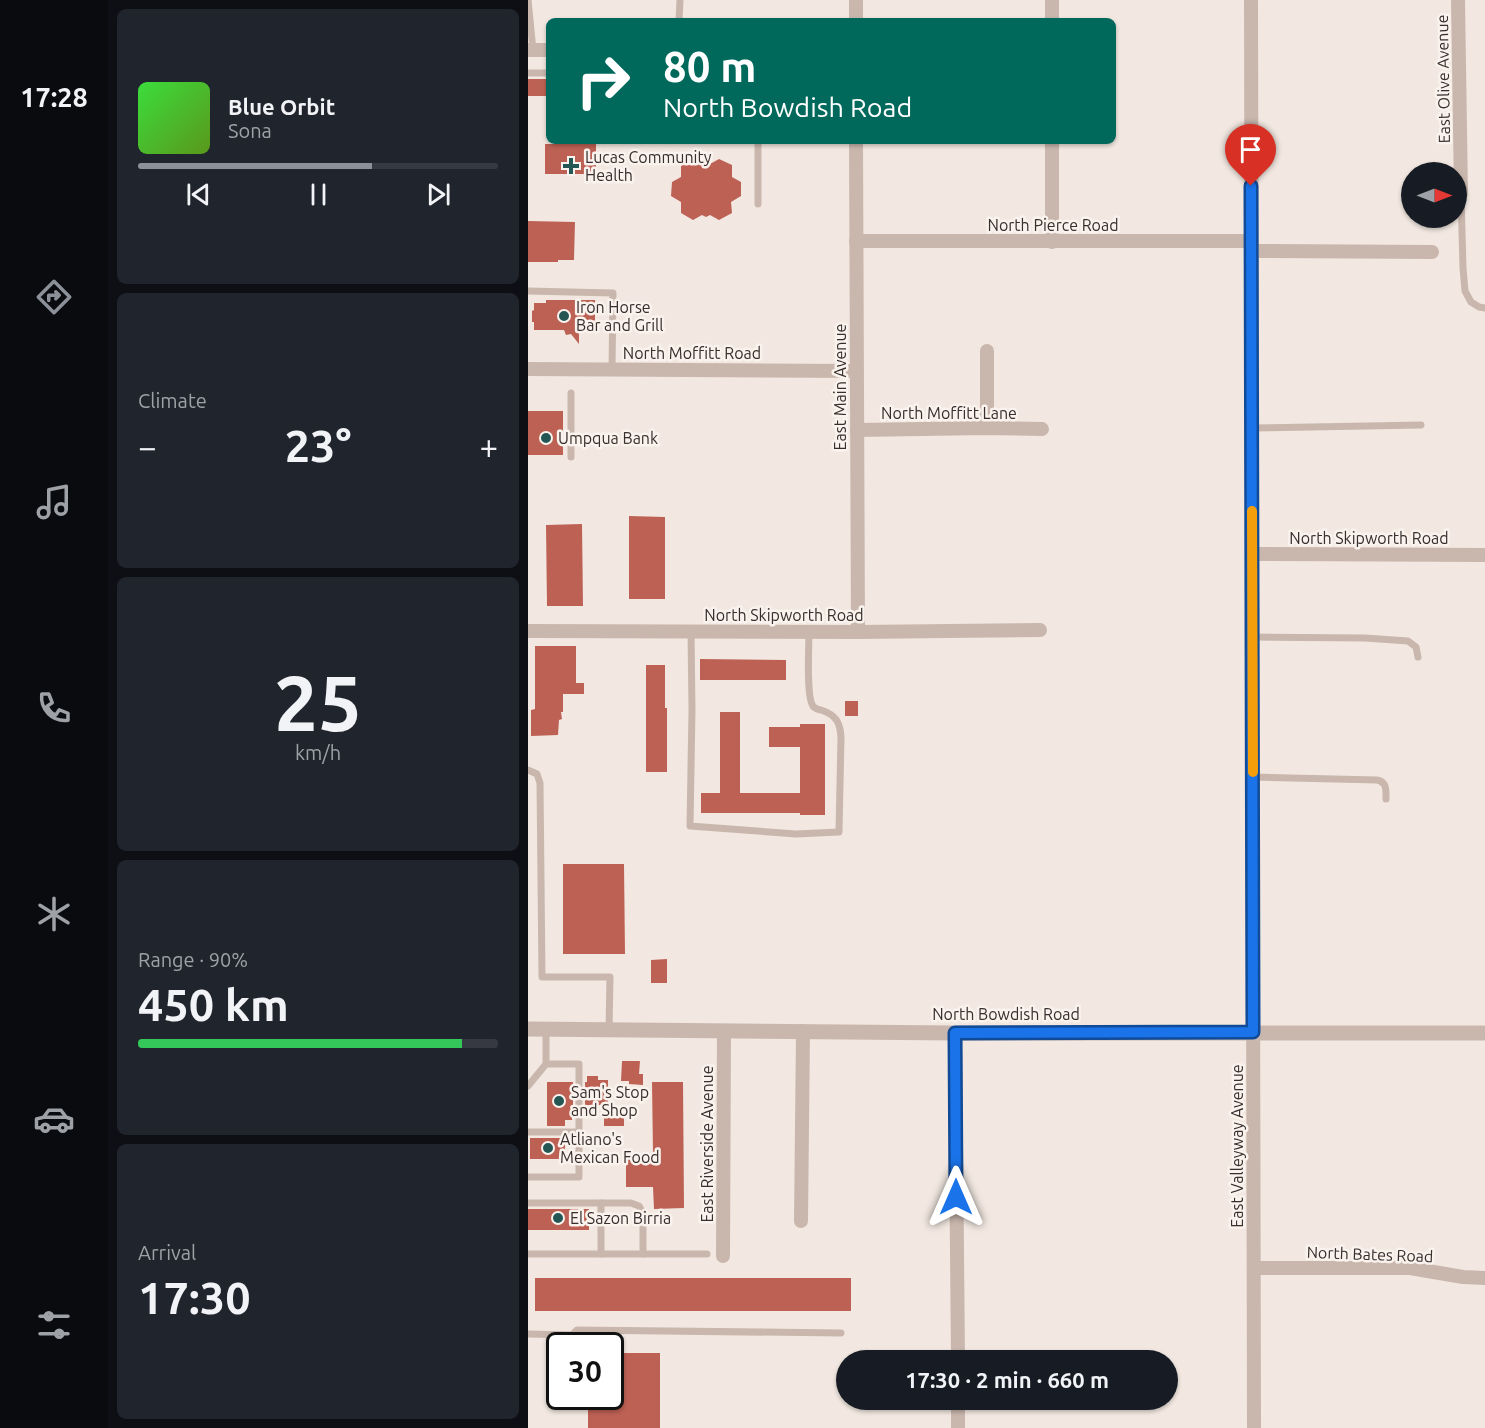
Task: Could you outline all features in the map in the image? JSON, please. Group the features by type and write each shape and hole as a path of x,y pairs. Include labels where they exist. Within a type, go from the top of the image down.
{"street":[{"path":"856,0 856,18"},
{"path":"1052,0 1052,18"},
{"name":"East Valleyway Avenue","path":"1251,0 1254,1428"},
{"name":"East Olive Avenue","path":"1458,0 1461,162"},
{"name":"East Main Avenue","path":"856,144 858,632"},
{"path":"1052,144 1052,242"},
{"name":"North Pierce Road","path":"856,241 1052,242 1432,252"},
{"path":"987,351 987,428"},
{"name":"North Moffitt Road","path":"528,369 856,371"},
{"name":"North Moffitt Lane","path":"857,429 1042,429"},
{"name":"North Skipworth Road","path":"1252,554 1485,555"},
{"name":"North Skipworth Road","path":"528,631 1040,630"},
{"name":"North Bowdish Road","path":"528,1029 955,1033 1485,1033"},
{"name":"East Riverside Avenue","path":"723,1256 724,1031"},
{"path":"801,1221 802,1031"},
{"path":"955,1033 957,1350"},
{"name":"North Bates Road","path":"1254,1268 1410,1268 1463,1277 1485,1278"},
{"path":"958,1410 958,1428"}],"lane":[{"path":"528,0 531,50"},
{"path":"679,18 680,0"},
{"path":"528,73 546,73"},
{"path":"758,144 758,204"},
{"path":"1462,228 1465,291 1471,302 1485,308"},
{"path":"528,291 613,293 612,369"},
{"path":"571,393 571,457"},
{"path":"1252,429 1420,425"},
{"path":"691,631 690,826 796,834 839,832 842,737 835,717 814,708 811,701 809,632"},
{"path":"1252,637 1408,640 1416,647 1418,657"},
{"path":"528,770 537,774 540,783 542,977 610,977 609,1030"},
{"path":"1253,777 1377,780 1385,786 1386,799"},
{"path":"528,1086 546,1064 546,1029"},
{"path":"528,1177 579,1177 579,1064 546,1064"},
{"path":"528,1132 579,1132"},
{"path":"528,1203 630,1203 639,1206 643,1213 643,1254"},
{"path":"601,1203 601,1254"},
{"path":"528,1254 707,1254"},
{"path":"528,1334 572,1335 577,1330 841,1333"}],"building":[{"path":"528,79 546,79 546,96 528,96"},
{"name":"Lucas Community Health","path":"545,144 596,144 596,174 545,174"},
{"path":"693,159 702,164 706,162 710,164 719,159 732,165 732,177 741,182 741,196 731,202 732,213 719,220 710,215 706,217 702,215 693,220 681,213 681,202 671,196 672,182 681,177 681,166"},
{"path":"528,221 575,222 574,260 528,262"},
{"name":"Iron Horse Bar and Grill","path":"546,300 595,300 595,331 579,331 579,344 571,334 566,335 564,330 534,330 532,311 534,303 546,303"},
{"name":"Umpqua Bank","path":"528,411 563,411 563,455 528,455"},
{"path":"629,516 665,517 665,599 629,599"},
{"path":"582,524 583,606 547,606 546,525"},
{"path":"535,646 576,646 576,683 584,683 584,694 563,694 563,712 561,712 562,719 559,720 558,735 531,736 531,710 535,709"},
{"path":"700,659 786,660 786,680 700,680"},
{"path":"646,665 665,665 667,772 646,772"},
{"path":"845,701 858,701 858,716 845,716"},
{"path":"720,712 740,712 740,793 800,793 800,747 769,747 769,727 825,724 825,815 701,813 701,793 720,793"},
{"path":"563,864 624,864 625,954 563,954"},
{"path":"667,959 667,983 651,983 651,960"},
{"path":"622,1061 640,1061 639,1074 643,1074 643,1085 621,1081"},
{"path":"587,1076 598,1076 598,1080 608,1080 608,1105 585,1105"},
{"name":"Sam's Stop and Shop","path":"547,1082 573,1082 572,1120 565,1120 565,1126 547,1126"},
{"path":"652,1082 683,1082 684,1208 654,1209 653,1187 626,1187 626,1157 653,1154"},
{"path":"604,1114 624,1114 624,1126 604,1126"},
{"name":"Atliano's Mexican Food","path":"530,1138 565,1138 565,1159 530,1159"},
{"name":"El Sazon Birria","path":"528,1209 589,1209 589,1230 528,1230"},
{"path":"535,1278 851,1278 851,1311 535,1311"},
{"path":"624,1353 660,1353 660,1428 588,1428 588,1410 624,1410"}],"slow traffic":[{"path":"1252,511 1253,772"}],"place":[{"name":"Lucas Community Health","path":"571,166"},
{"name":"Iron Horse Bar and Grill","path":"564,316"},
{"name":"Umpqua Bank","path":"546,438"},
{"name":"Sam's Stop and Shop","path":"559,1101"},
{"name":"Atliano's Mexican Food","path":"548,1148"},
{"name":"El Sazon Birria","path":"558,1218"}],"route":[{"path":"956,1197 955,1033 1253,1032 1251,186"}]}
